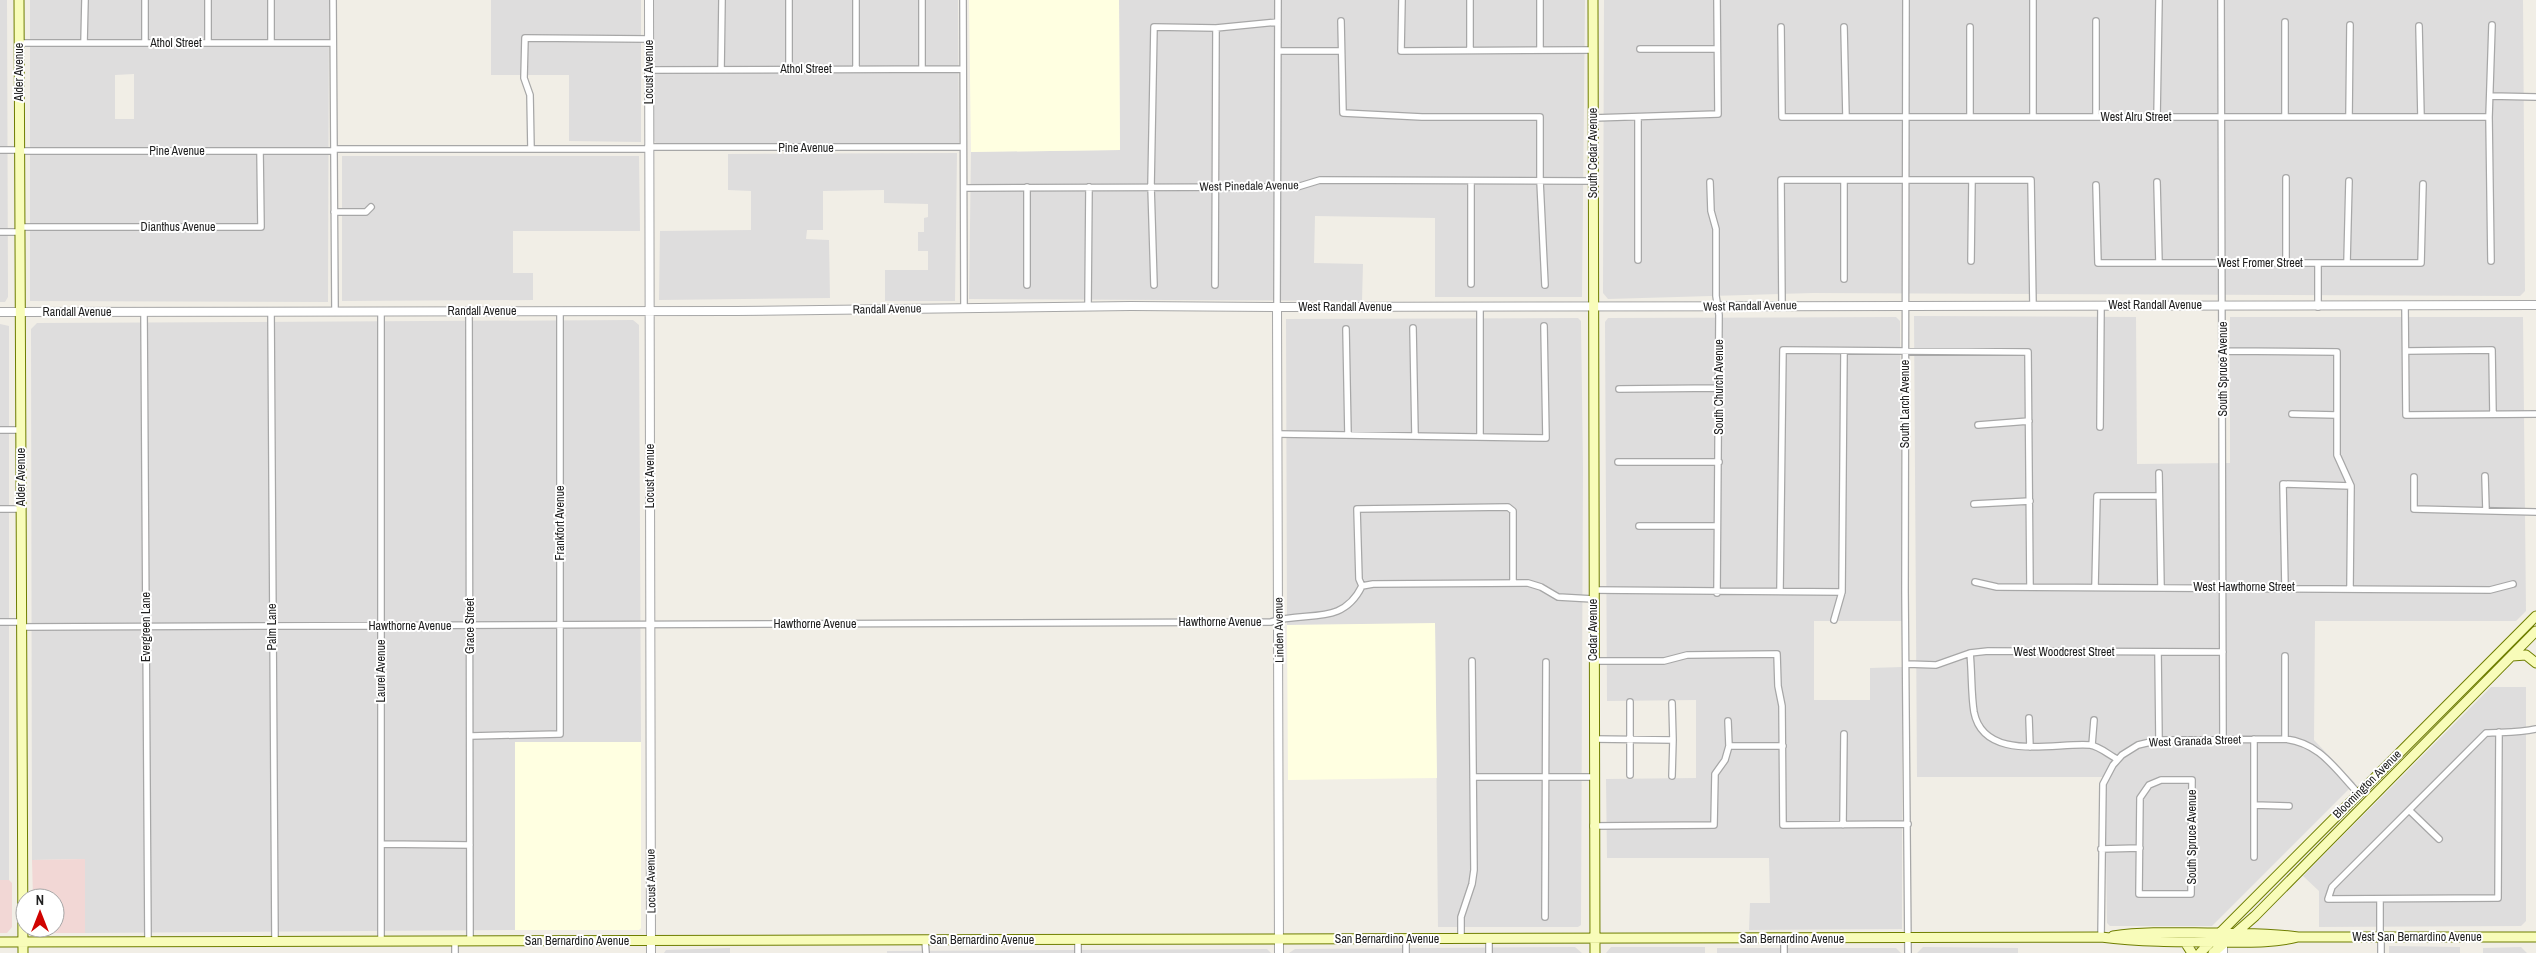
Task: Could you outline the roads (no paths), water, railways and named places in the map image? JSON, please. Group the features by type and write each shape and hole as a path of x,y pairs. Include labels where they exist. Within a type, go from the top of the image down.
{"main road":[{"name":"Alder Avenue","path":"19,0 22,953"},
{"name":"South Cedar Avenue","path":"1593,0 1593,307"},
{"name":"Cedar Avenue","path":"1593,307 1593,826 1595,953"},
{"name":"Bloomington Avenue","path":"2213,953 2222,938 2358,793 2536,616"},
{"name":"Bloomington Avenue","path":"2235,933 2255,916 2536,631"},
{"path":"2511,656 2526,655 2536,663"},
{"path":"2255,916 2255,926 2261,934"},
{"name":"West San Bernardino Avenue","path":"1964,938 2101,937 2131,933 2279,942 2298,937"},
{"name":"West San Bernardino Avenue","path":"2222,938 2235,933 2298,937 2536,937"},
{"name":"West San Bernardino Avenue","path":"2101,937 2129,941 2211,942"},
{"name":"San Bernardino Avenue","path":"0,942 1964,938"},
{"name":"Bloomington Avenue","path":"2200,953 2211,942 2222,938"},
{"path":"2185,942 2192,953"}],"street":[{"path":"84,43 85,0"},
{"path":"145,0 145,43"},
{"path":"208,0 208,43"},
{"path":"271,0 271,43"},
{"path":"333,0 335,311"},
{"name":"Locust Avenue","path":"649,0 648,310 651,953"},
{"path":"722,0 722,70"},
{"path":"789,0 789,69"},
{"path":"856,0 856,69"},
{"path":"922,0 922,69"},
{"path":"963,0 964,308"},
{"path":"1278,0 1278,308"},
{"path":"1402,0 1401,51 1593,50"},
{"path":"1470,0 1470,50"},
{"path":"1540,0 1540,50"},
{"path":"1593,118 1718,114 1717,0"},
{"name":"South Larch Avenue","path":"1906,0 1908,953"},
{"path":"2033,0 2033,117"},
{"path":"2157,117 2159,0"},
{"name":"South Spruce Avenue","path":"2221,0 2222,263 2224,305 2223,739"},
{"path":"1341,21 1340,51 1343,113 1422,117 1540,117 1540,181 1545,285"},
{"path":"2096,21 2096,117"},
{"path":"1154,285 1151,186 1154,27 1216,28 1278,22"},
{"path":"2285,22 2285,117"},
{"path":"2349,117 2350,24"},
{"path":"2491,261 2489,117 2492,25"},
{"path":"2419,26 2421,117"},
{"name":"West Alru Street","path":"1781,27 1782,117 2489,117"},
{"path":"1844,27 1846,117"},
{"path":"1970,27 1970,117"},
{"path":"1215,285 1216,28"},
{"path":"531,149 530,95 524,78 525,38 649,39"},
{"name":"Athol Street","path":"19,43 333,43"},
{"path":"1640,49 1717,49"},
{"path":"1278,51 1340,51"},
{"name":"Athol Street","path":"649,70 963,69"},
{"path":"2490,96 2536,97"},
{"path":"1638,117 1638,260"},
{"name":"Pine Avenue","path":"0,150 260,151 963,148"},
{"name":"Dianthus Avenue","path":"20,230 261,227 260,151"},
{"path":"2286,178 2286,263"},
{"name":"West Pinedale Avenue","path":"965,188 1297,187 1320,180 1592,181"},
{"path":"1782,306 1781,180 2031,180 2033,305"},
{"path":"1844,180 1844,279"},
{"path":"1971,261 1972,180"},
{"path":"1471,181 1471,284"},
{"path":"2347,263 2349,181"},
{"name":"South Church Avenue","path":"1710,182 1711,211 1716,229 1720,388 1717,593"},
{"path":"2157,182 2159,263"},
{"name":"West Fromer Street","path":"2096,185 2098,263 2421,263 2423,184"},
{"path":"1027,187 1027,285"},
{"path":"1088,306 1089,187"},
{"path":"334,212 366,212 371,207"},
{"path":"0,232 20,230"},
{"path":"2318,263 2318,307"},
{"name":"West Randall Avenue","path":"964,308 1088,306 1278,308 1906,305 2224,305 2318,307 2536,305"},
{"path":"2100,427 2101,305"},
{"path":"2405,306 2407,351 2406,415 2536,414"},
{"path":"1480,307 1480,436"},
{"name":"Randall Avenue","path":"0,312 964,308"},
{"name":"Linden Avenue","path":"1278,308 1279,953"},
{"name":"Palm Lane","path":"271,311 275,942"},
{"name":"Laurel Avenue","path":"381,311 382,942"},
{"name":"Grace Street","path":"469,311 470,942"},
{"name":"Frankfort Avenue","path":"470,736 560,734 560,311"},
{"name":"Evergreen Lane","path":"144,312 148,942"},
{"path":"1279,434 1546,438 1544,326"},
{"path":"1413,328 1415,435"},
{"path":"1346,329 1348,435"},
{"path":"1780,590 1783,350 1844,352 1906,350 2028,352 2030,587"},
{"path":"2407,351 2492,350 2493,414"},
{"path":"2224,351 2337,352 2336,455 2350,486 2350,588"},
{"path":"1834,620 1842,592 1844,352"},
{"path":"1619,389 1720,388"},
{"path":"2292,414 2336,416"},
{"path":"1978,426 2029,421"},
{"path":"0,430 21,430"},
{"path":"1618,462 1719,462"},
{"path":"2159,472 2161,587"},
{"path":"2485,476 2486,510"},
{"path":"2414,477 2414,509 2536,512"},
{"path":"2285,587 2283,484 2350,486"},
{"path":"2095,587 2097,496 2159,496"},
{"path":"1974,504 2030,501"},
{"path":"1513,583 1514,511 1508,507 1357,509 1359,579 1362,586 1374,584 1534,584 1558,597 1569,599 1593,594 1717,593 1780,590 1842,592"},
{"path":"0,509 21,509"},
{"path":"1639,526 1717,526"},
{"name":"West Hawthorne Street","path":"1975,582 1997,587 2285,587 2490,590 2513,584"},
{"name":"Hawthorne Avenue","path":"0,622 146,626 560,626 1271,622 1331,615 1342,610 1358,594 1362,586"},
{"name":"West Woodcrest Street","path":"1907,664 1936,665 1970,654 1988,651 2223,652"},
{"path":"2158,652 2160,740"},
{"path":"1593,661 1664,660 1687,654 1777,654 1778,686 1782,706 1784,825 1908,824"},
{"path":"1970,654 1974,713 1981,727 2009,746 2092,745 2117,759 2105,778 2102,789 2101,937"},
{"path":"2285,656 2285,739"},
{"path":"1461,939 1461,917 1472,884 1474,870 1472,661"},
{"path":"1545,917 1546,662"},
{"path":"1630,702 1630,775"},
{"path":"1672,703 1672,776"},
{"path":"2029,718 2030,747"},
{"path":"2092,745 2094,720"},
{"path":"1593,826 1714,825 1716,774 1725,760 1729,746 1728,721"},
{"path":"2499,732 2498,898 2328,898 2332,887 2486,733 2536,729"},
{"path":"1843,825 1844,734"},
{"path":"1594,739 1673,740"},
{"path":"2254,739 2254,857"},
{"name":"West Granada Street","path":"2117,759 2138,745 2160,740 2285,739 2300,741 2314,747 2358,793"},
{"path":"1729,746 1783,746"},
{"path":"1473,777 1594,777"},
{"name":"South Spruce Avenue","path":"2192,780 2191,894 2139,894 2140,848 2140,798 2142,792 2155,782 2192,780"},
{"path":"2254,805 2289,806"},
{"path":"2410,810 2439,839"},
{"path":"381,844 470,845"},
{"path":"2101,848 2140,848"},
{"path":"2380,899 2381,953"},
{"path":"1489,938 1489,953"},
{"path":"1784,938 1784,953"},
{"path":"2222,938 2223,953"},
{"path":"1406,939 1406,953"},
{"path":"926,940 926,953"},
{"path":"1078,940 1078,953"},
{"path":"455,942 455,953"}]}
